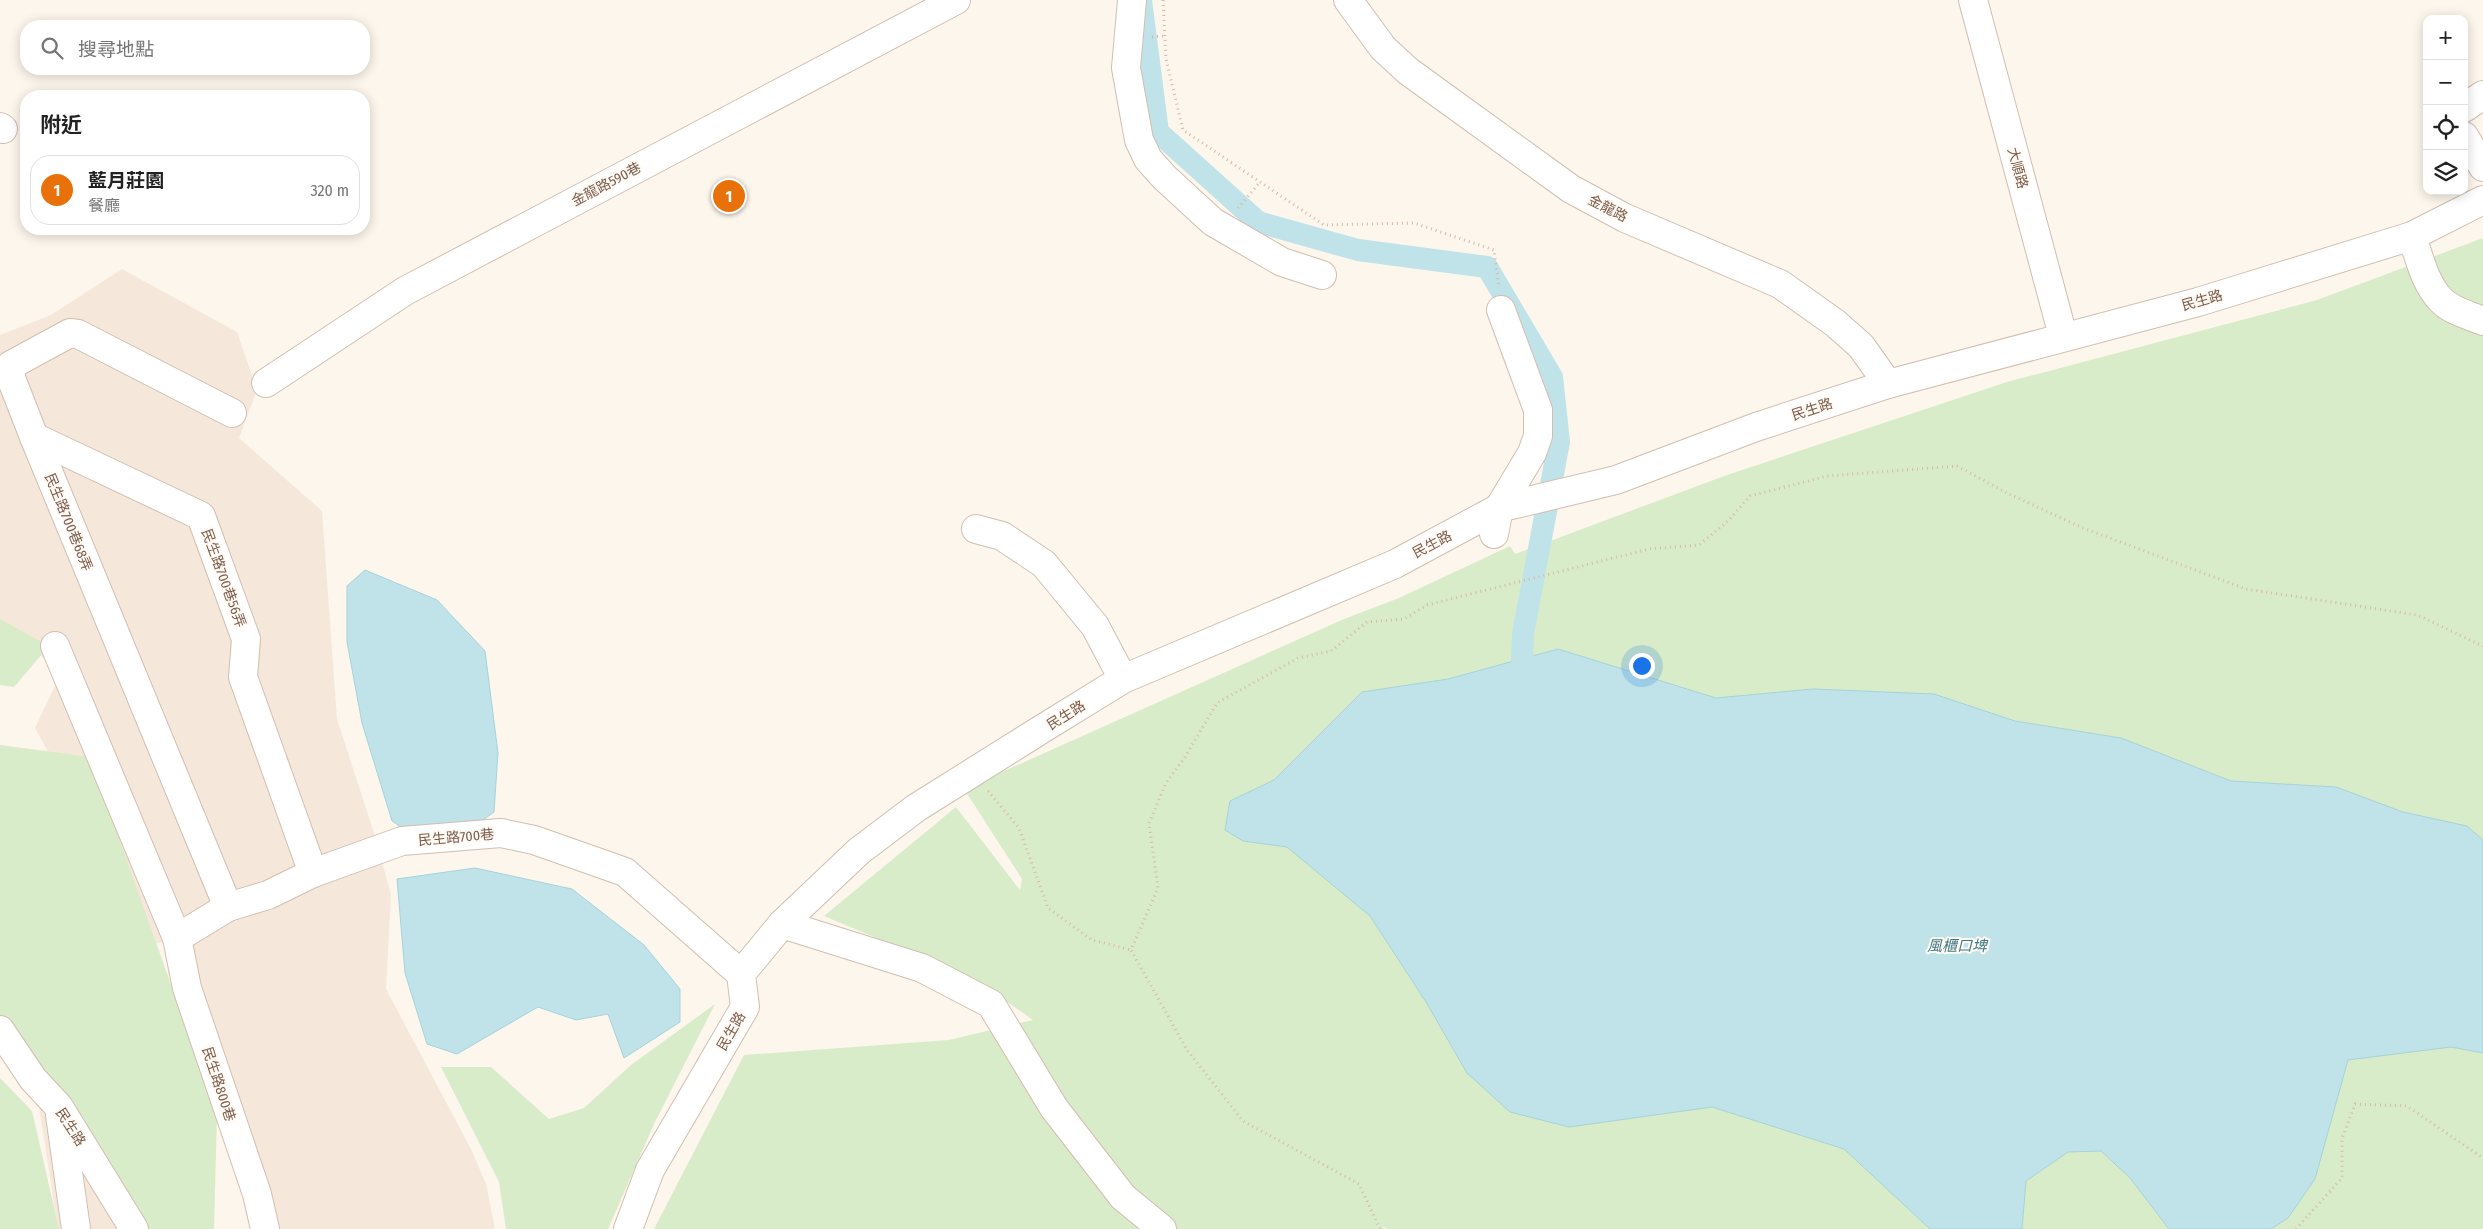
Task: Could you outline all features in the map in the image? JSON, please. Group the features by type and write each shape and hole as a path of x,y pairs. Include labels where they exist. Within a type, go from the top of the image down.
{"street":[{"name":"金龍路590巷","path":"266,383 405,291 956,0"},
{"path":"1132,0 1126,68 1139,140 1148,159 1164,177 1213,222 1282,262 1322,275"},
{"name":"金龍路","path":"1348,0 1383,48 1408,71 1571,189 1625,218 1780,284 1835,323 1861,346 1888,384"},
{"name":"大順路","path":"1973,0 2063,336"},
{"path":"2468,105 2483,95"},
{"path":"2468,143 2483,167"},
{"name":"民生路","path":"628,1229 650,1170 745,1007 741,974 782,924 859,851 916,808 1124,680 1496,521 1616,480 1756,428 1888,384 2063,336 2198,302 2412,236 2483,200"},
{"path":"2412,236 2420,260 2441,301 2460,312 2483,320"},
{"path":"1496,521 1532,453 1538,436 1538,410 1501,310"},
{"name":"民生路700巷68弄","path":"228,908 34,437 11,378 11,365 70,333 78,334 232,413"},
{"name":"民生路700巷56弄","path":"34,437 201,516 246,639 243,677 313,873"},
{"path":"976,529 1002,536 1044,564 1095,626 1124,680"},
{"name":"民生路800巷","path":"55,646 177,938 188,988 257,1194 265,1229"},
{"name":"民生路700巷","path":"177,938 228,908 268,895 313,873 402,841 500,833 534,840 626,872 741,974"},
{"path":"782,924 922,968 991,1004 1054,1108 1124,1197 1162,1229"},
{"name":"民生路","path":"0,1030 32,1079 59,1107 134,1229"},
{"path":"59,1107 76,1229"}],"path":[{"path":"1164,0 1166,59 1183,130 1324,225 1414,223 1494,250 1501,310"},
{"path":"1223,228 1260,182"},
{"path":"1131,950 1158,888 1149,824 1166,784 1185,757 1217,703 1298,658 1331,650 1367,622 1404,619 1427,605 1649,549 1699,545 1728,521 1750,496 1827,476 1957,466 2007,493 2083,528 2246,589 2417,615 2483,646"},
{"path":"973,773 1019,828 1048,908 1092,940 1131,950 1187,1050 1243,1121 1359,1184 1380,1229"},
{"path":"2296,1229 2342,1178 2342,1139 2355,1104 2406,1106 2483,1158"}],"shaded area":[{"path":"122,269 237,332 257,390 239,438 322,511 337,719 373,830 391,894 386,989 472,1151 486,1184 495,1229 267,1229 179,937 131,951 82,815 35,728 63,669 0,632 0,335 51,315"},
{"path":"39,1106 124,1229 58,1229"}],"green space":[{"path":"2483,238 2483,1229 1388,1229 1382,1226 1385,1229 654,1229 744,1055 949,1040 1033,1020 976,980 824,916 956,807 1020,890 1022,879 964,789 1344,619 1399,598 1510,546 1515,554 1727,475 2007,382 2317,300"},
{"path":"0,619 49,646 14,687 0,685"},
{"path":"0,745 90,757 217,1114 214,1229 144,1229 0,1022"},
{"path":"715,1004 655,1122 608,1229 506,1229 499,1182 441,1067 491,1067 549,1119 584,1108 631,1065"},
{"path":"0,1078 32,1111 59,1229 0,1229"}],"water":[{"path":"365,570 437,600 485,651 498,753 494,812 472,828 415,836 392,821 362,723 347,642 347,586"},
{"name":"風櫃口埤","path":"1558,649 1716,698 1813,689 1934,694 2015,721 2121,738 2231,781 2336,787 2403,812 2467,826 2483,840 2483,1053 2451,1047 2348,1060 2315,1179 2288,1218 2271,1229 2169,1229 2130,1178 2101,1151 2068,1152 2026,1181 2022,1229 1930,1229 1844,1149 1712,1107 1569,1127 1510,1112 1467,1073 1426,1002 1370,916 1287,847 1243,841 1225,830 1230,801 1274,780 1362,692 1448,679"},
{"path":"475,868 572,889 644,945 680,989 680,1022 624,1058 608,1014 576,1020 538,1007 457,1054 427,1044 405,973 397,879"}],"waterway":[{"path":"1141,0 1158,132 1258,222 1358,250 1487,267 1552,377 1559,442 1523,634 1522,659 1542,684"}],"place":[{"name":"藍月莊園","path":"729,196"}]}
